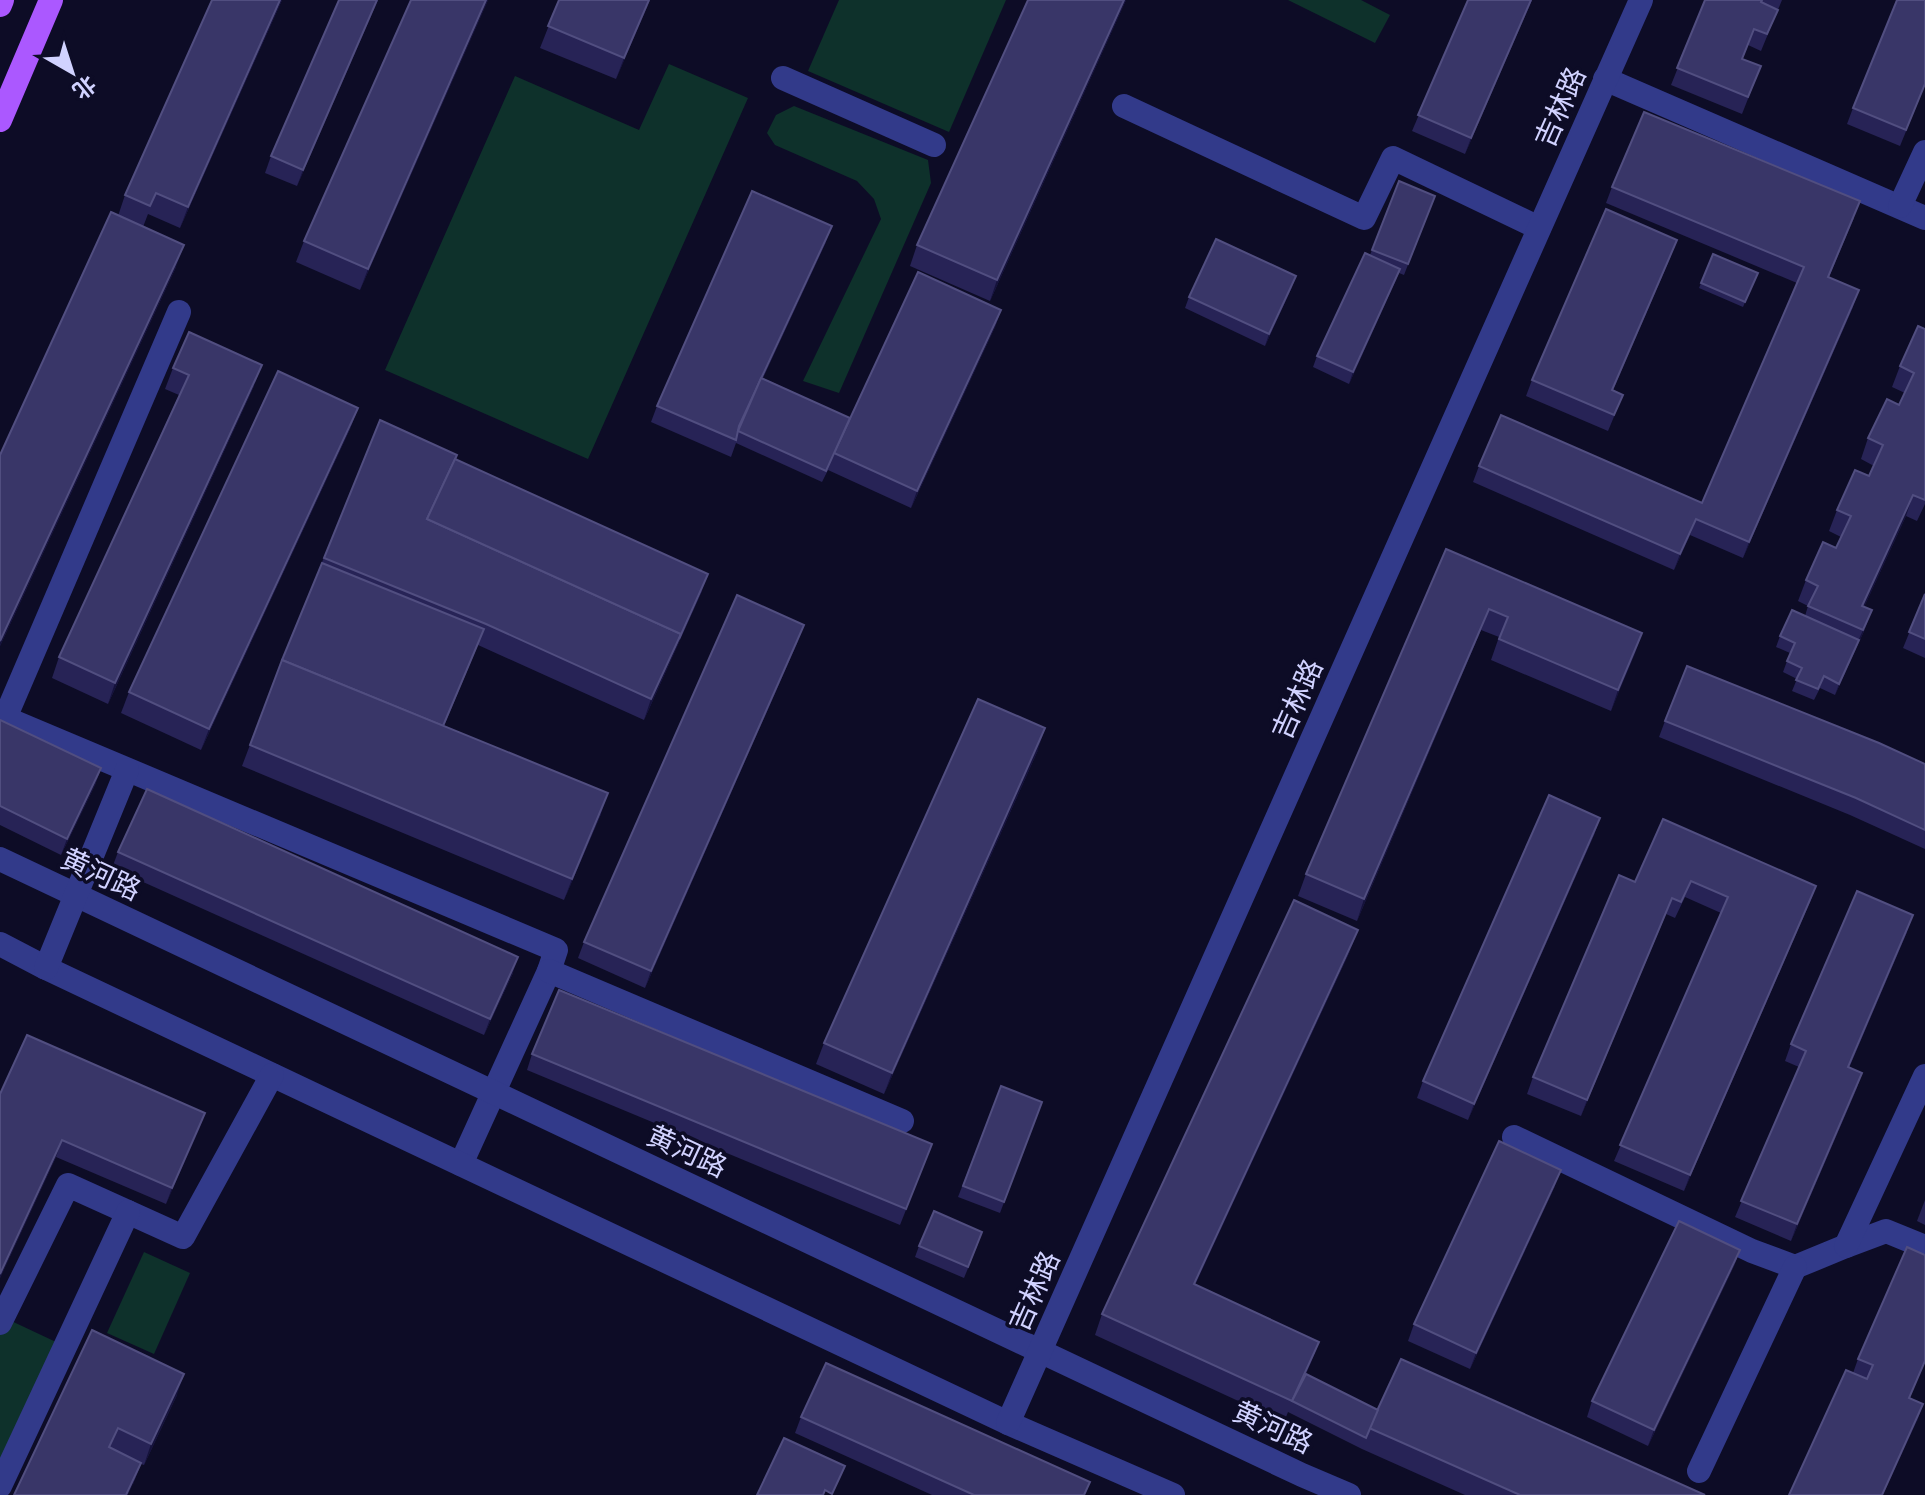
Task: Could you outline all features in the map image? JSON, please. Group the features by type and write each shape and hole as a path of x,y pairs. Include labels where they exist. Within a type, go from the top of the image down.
{"main road":[{"path":"0,120 51,0"}],"street":[{"name":"吉林路","path":"1008,1423 1641,0"},
{"path":"783,78 934,145"},
{"path":"1605,79 1925,218"},
{"path":"1124,106 1364,218 1393,158 1539,228"},
{"path":"1900,206 1925,152"},
{"path":"179,312 5,718 556,950 461,1164"},
{"path":"46,968 127,770"},
{"name":"黄河路","path":"0,859 1349,1495"},
{"path":"0,944 1008,1423 1173,1495"},
{"path":"549,971 902,1121"},
{"path":"0,1323 68,1185 183,1237 272,1075"},
{"path":"1846,1246 1925,1076"},
{"path":"1514,1137 1752,1251 1795,1267"},
{"path":"0,1486 128,1212"},
{"path":"1699,1471 1795,1267 1886,1231 1925,1247"}],"green space":[{"path":"839,0 1006,0 949,132 808,71"},
{"path":"1288,0 1361,0 1390,15 1375,43"},
{"path":"669,64 748,98 588,459 385,370 515,76 639,130"},
{"path":"794,106 928,160 931,183 839,393 803,381 881,219 874,199 857,181 775,145 767,133 776,115"},
{"path":"144,1252 190,1273 154,1354 107,1333"},
{"path":"5,1318 56,1342 0,1460 0,1329"}],"building":[{"path":"212,0 280,0 188,207 156,193 150,206 125,195"},
{"path":"339,0 377,0 303,170 271,156"},
{"path":"411,0 486,0 368,269 304,241"},
{"path":"559,0 649,0 624,58 548,26"},
{"path":"1028,0 1124,0 997,280 917,245"},
{"path":"1468,0 1531,0 1471,138 1418,115"},
{"path":"1705,0 1762,0 1778,10 1767,34 1754,29 1742,59 1761,66 1748,97 1677,68"},
{"path":"1897,0 1925,0 1925,84 1906,130 1853,108"},
{"path":"1644,112 1860,201 1828,277 1859,290 1749,542 1696,519 1680,554 1479,466 1501,415 1702,503 1804,267 1612,187"},
{"path":"1399,181 1435,196 1408,264 1372,250"},
{"path":"752,191 832,226 739,426 736,440 657,406"},
{"path":"1606,209 1677,240 1612,390 1623,395 1614,415 1532,380"},
{"path":"111,212 184,245 0,641 0,455"},
{"path":"1216,239 1296,276 1269,334 1189,297"},
{"path":"1365,253 1400,269 1353,372 1317,356"},
{"path":"1713,254 1758,273 1745,302 1701,283"},
{"path":"918,272 1001,310 917,491 834,453"},
{"path":"1918,326 1925,329 1925,500 1913,495 1862,606 1872,610 1863,630 1808,606 1818,586 1806,580 1823,542 1836,548 1851,516 1837,510 1855,470 1869,476 1883,445 1868,438 1887,399 1899,405 1914,373 1900,366"},
{"path":"189,332 262,365 115,683 59,657 189,375 173,368"},
{"path":"278,371 358,408 209,729 129,692"},
{"path":"761,378 850,418 826,471 738,431"},
{"path":"380,420 457,455 427,519 681,634 651,699 486,624 324,558"},
{"path":"455,459 708,574 679,639 681,634 427,519"},
{"path":"1446,549 1642,633 1618,690 1499,639 1508,617 1489,609 1364,899 1306,874"},
{"path":"322,563 484,629 443,726 282,660"},
{"path":"1925,594 1925,639 1909,632"},
{"path":"737,595 804,625 651,971 584,942"},
{"path":"1792,610 1859,640 1839,684 1824,676 1818,689 1796,680 1802,668 1787,661 1795,643 1780,636"},
{"path":"282,660 608,793 572,879 250,745"},
{"path":"1687,666 1925,764 1925,830 1856,798 1665,721"},
{"path":"978,699 1045,728 892,1073 824,1043"},
{"path":"0,720 101,768 67,839 0,806"},
{"path":"147,789 518,957 490,1019 118,852"},
{"path":"1549,795 1600,818 1474,1104 1423,1081"},
{"path":"1663,819 1816,886 1690,1175 1620,1145 1728,897 1691,881 1681,902 1672,898 1587,1100 1533,1077 1619,875 1635,882"},
{"path":"1857,891 1913,915 1848,1067 1862,1073 1797,1224 1741,1201 1806,1051 1791,1044"},
{"path":"1294,900 1358,930 1194,1284 1319,1342 1292,1401 1102,1314"},
{"path":"559,990 932,1144 906,1209 532,1054"},
{"path":"27,1035 205,1113 172,1188 62,1140 0,1274 0,1094"},
{"path":"1001,1086 1042,1102 1004,1202 963,1186"},
{"path":"1499,1141 1561,1170 1476,1353 1414,1324"},
{"path":"934,1211 982,1232 968,1267 919,1246"},
{"path":"1679,1221 1740,1250 1654,1430 1592,1401"},
{"path":"1907,1247 1925,1255 1925,1361 1909,1398 1923,1404 1882,1495 1789,1495 1846,1370 1867,1379 1873,1365 1858,1359"},
{"path":"92,1330 184,1374 151,1444 118,1428 109,1447 141,1463 126,1495 14,1495"},
{"path":"1401,1359 1705,1495 1520,1495 1369,1428"},
{"path":"826,1363 1090,1482 1084,1495 974,1495 801,1417"},
{"path":"1306,1374 1378,1410 1366,1438 1292,1401"},
{"path":"784,1438 845,1466 832,1494 825,1490 823,1495 757,1495"}]}
